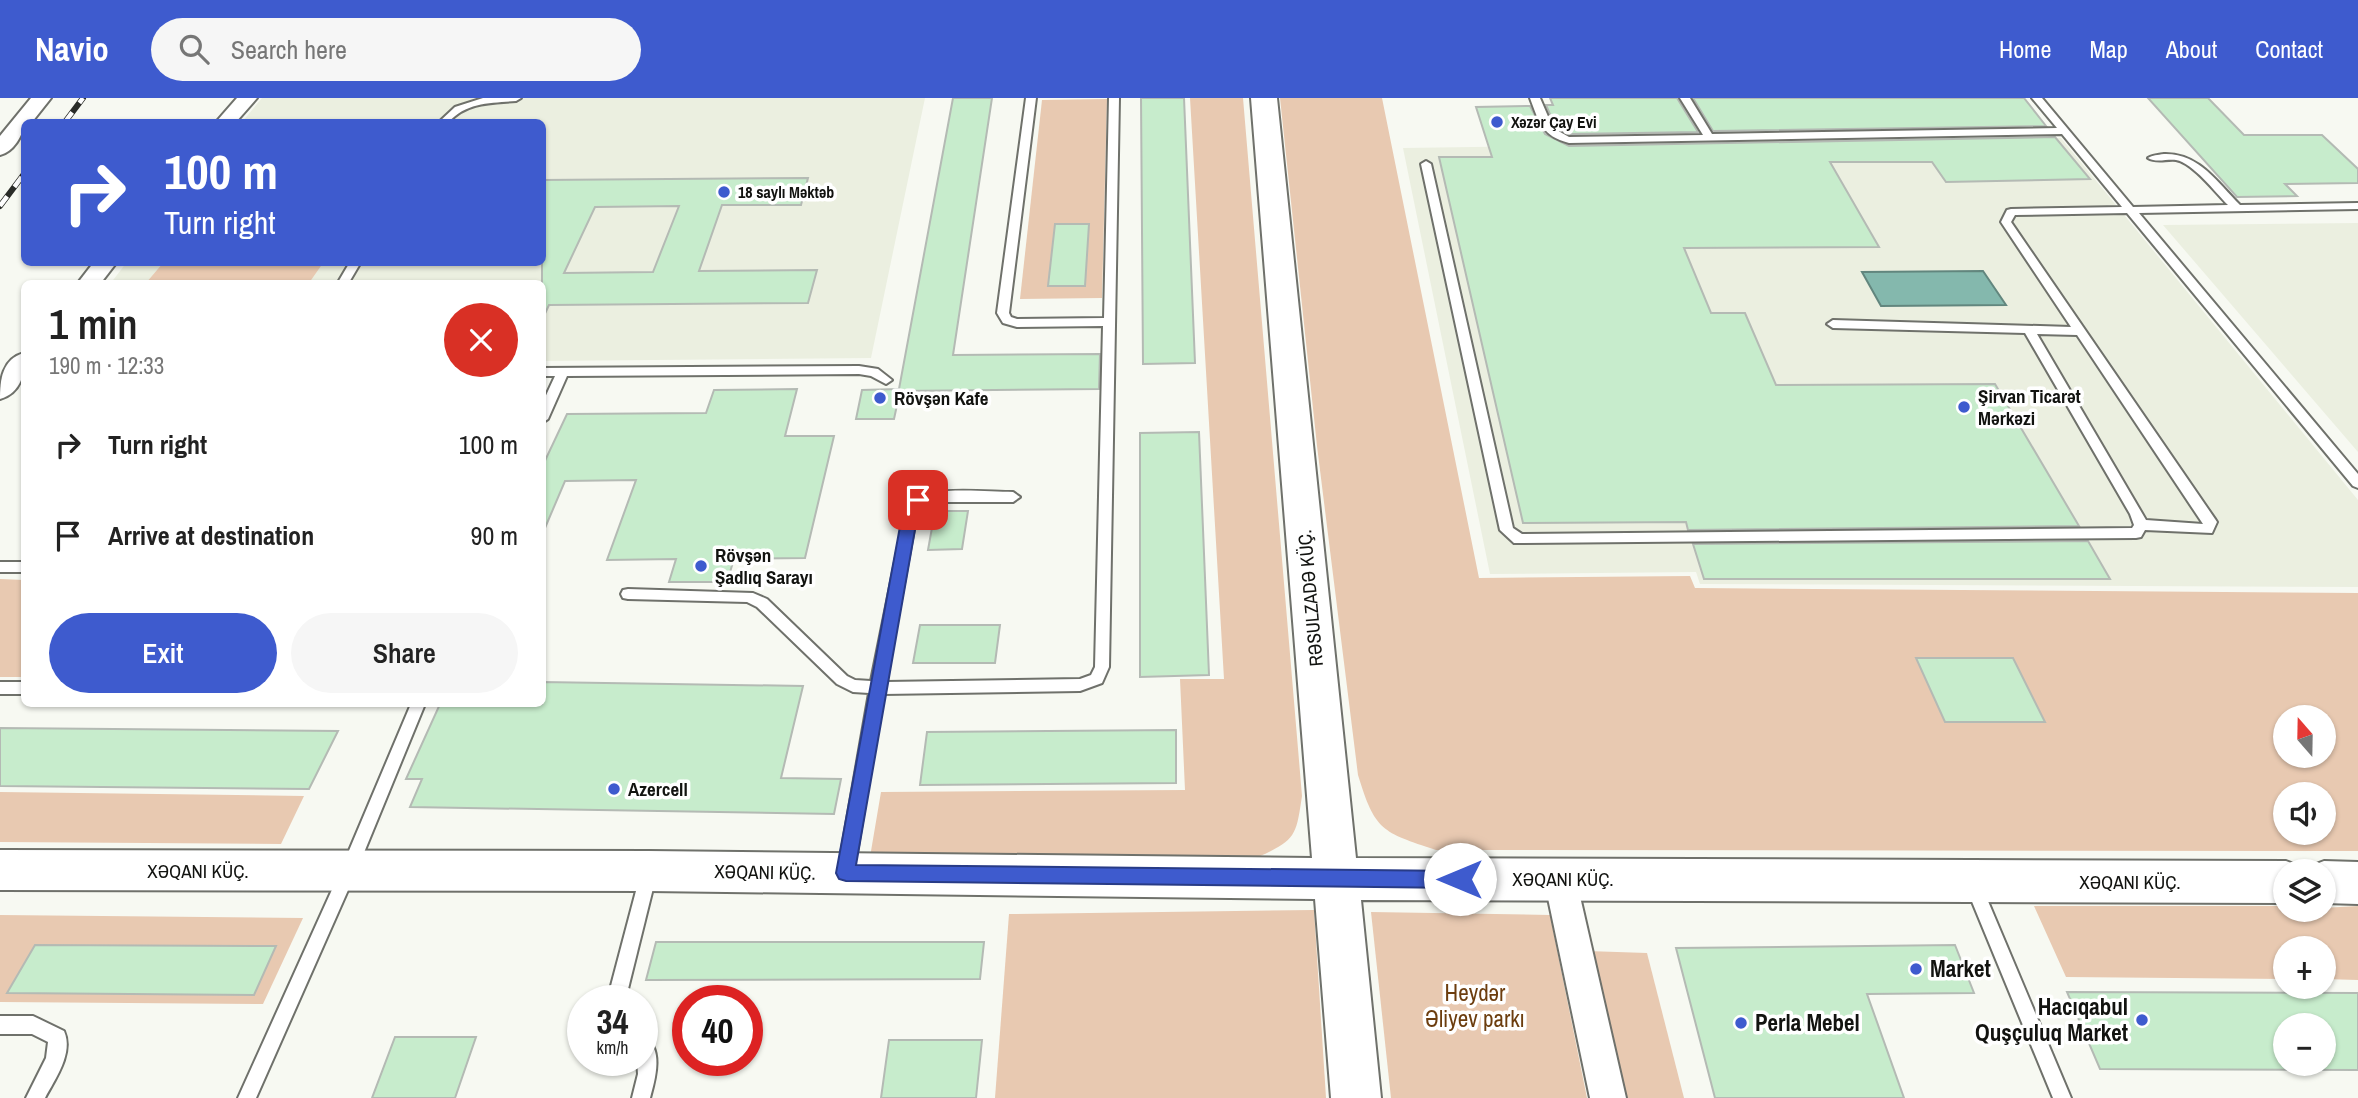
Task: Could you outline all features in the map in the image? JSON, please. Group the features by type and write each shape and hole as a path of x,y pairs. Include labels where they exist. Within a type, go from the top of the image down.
{"street":[{"path":"24,119 41,98"},
{"path":"229,119 247,98"},
{"name":"RƏSULZADƏ KÜÇ.","path":"1264,98 1356,1098"},
{"path":"0,149 21,123"},
{"path":"91,280 103,266"},
{"name":"XƏQANI KÜÇ.","path":"0,870 649,871 1336,879 2273,883"},
{"path":"1560,879 1608,1098"},
{"path":"2336,883 2358,883"}],"lane":[{"path":"446,119 451,111 469,104 516,98"},
{"path":"1031,98 1003,313 1007,320 1017,323 1110,322"},
{"path":"628,594 748,597 762,603 842,680 853,686 877,688 1080,685 1097,679 1102,667 1114,98"},
{"path":"1535,98 1548,131 1554,137 1569,140 2065,131"},
{"path":"1685,98 1709,137"},
{"path":"2037,98 2357,481"},
{"path":"2153,158 2176,157 2191,162 2236,207"},
{"path":"1426,164 1507,530 1519,539 2136,533 2141,524"},
{"path":"2141,524 2207,528 2210,522 2006,222 2011,212 2358,206"},
{"path":"1833,324 2079,331"},
{"path":"2029,330 2141,524"},
{"path":"546,372 859,370 874,372 886,380"},
{"path":"546,410 563,372"},
{"path":"846,873 877,688 912,505 918,500 930,497 1013,497"},
{"path":"0,567 21,567"},
{"path":"0,688 21,688"},
{"path":"247,1098 348,872 417,707"},
{"path":"619,985 649,871"},
{"path":"1972,882 2062,1098"},
{"path":"0,1025 33,1025 58,1037 55,1060 35,1098"},
{"path":"641,1098 646,1076"}],"shaded area":[{"name":"18 saylı Məktəb","path":"262,98 925,98 871,358 546,361 546,280 113,280 124,266 546,266 546,119 244,119"},
{"name":"Şirvan Ticarət Mərkəzi","path":"2061,138 2358,500 2358,587 1700,584 1696,572 1490,574 1403,148"},
{"path":"2358,223 2358,452 2163,225"}],"green space":[{"path":"1190,98 1243,98 1302,796 1295,828 1287,841 1258,857 870,857 881,792 1185,790 1180,679 1224,679"},
{"path":"1280,98 1382,98 1479,578 1690,576 1695,588 2358,593 2358,851 1436,850 1403,839 1383,827 1370,808 1358,775 1317,446"},
{"path":"1107,99 1102,298 1020,299 1042,100"},
{"path":"160,266 321,266 311,280 149,280"},
{"path":"0,579 21,580 21,677 0,677"},
{"path":"0,792 304,796 281,844 0,842"},
{"path":"2034,906 2273,906 2273,922 2336,922 2336,907 2358,906 2358,980 2336,979 2336,936 2273,936 2273,979 2066,977"},
{"path":"1314,910 1326,1098 995,1098 1009,914"},
{"name":"Heydər Əliyev parkı","path":"1371,912 1550,915 1587,1098 1391,1098"},
{"path":"0,915 303,918 263,1004 0,1002"},
{"path":"1587,951 1647,953 1684,1098 1620,1098"}],"water":[{"path":"1983,271 2006,305 1881,306 1862,272"}],"building":[{"path":"953,98 992,98 953,355 1100,354 1099,389 900,391 894,419 856,419 862,390 899,389"},
{"path":"1141,98 1184,98 1195,363 1143,364"},
{"path":"1550,98 1677,98 1698,132 1570,134 1555,126 1546,105 1553,105"},
{"path":"1693,98 2024,98 2046,126 1713,131"},
{"path":"2148,98 2208,98 2244,135 2322,135 2358,169 2358,183 2285,184 2297,196 2237,197"},
{"path":"1530,106 1545,134 1569,146 2055,137 2090,179 1946,182 1932,162 1830,162 1879,247 1684,248 1711,313 1745,313 1776,385 1995,384 2079,526 1688,530 1686,522 1523,523 1439,157 1492,157 1476,107"},
{"path":"808,178 801,205 722,205 699,271 817,270 808,303 549,305 546,311 546,280 542,280 542,266 546,266 546,180","holes":["679,206 653,272 564,273 595,207"]},
{"path":"1055,224 1089,224 1085,286 1048,286"},
{"path":"797,389 785,436 834,436 805,558 734,559 727,582 669,582 676,559 607,560 636,480 565,481 546,526 546,459 567,414 706,413 714,390"},
{"path":"1199,432 1209,675 1140,677 1140,433"},
{"path":"935,511 968,511 962,549 928,550"},
{"path":"2088,541 2110,579 1704,579 1693,544"},
{"path":"920,625 1000,625 995,663 913,663"},
{"path":"1916,658 2013,658 2045,722 1945,722"},
{"path":"546,682 803,686 781,778 841,779 834,814 410,807 422,779 406,779 439,707 546,707"},
{"path":"0,728 338,731 309,789 0,786"},
{"path":"1176,730 1176,783 920,785 927,732"},
{"path":"656,942 984,942 980,979 646,980"},
{"path":"35,945 276,946 254,995 7,993"},
{"path":"1955,945 1974,993 1867,994 1904,1098 1715,1098 1676,948"},
{"path":"2067,992 2273,993 2273,999 2336,999 2336,993 2358,993 2358,1070 2336,1070 2336,1013 2273,1013 2273,1070 2100,1069"},
{"path":"395,1037 476,1037 455,1098 372,1098"},
{"path":"889,1040 982,1040 976,1098 881,1098"}],"railway":[{"path":"67,119 83,98"},
{"path":"0,206 21,178"}],"place":[{"name":"Xəzər Çay Evi","path":"1497,122"},
{"name":"18 saylı Məktəb","path":"724,192"},
{"name":"Rövşən Kafe","path":"880,398"},
{"name":"Şirvan Ticarət Mərkəzi","path":"1964,407"},
{"name":"Rövşən Şadlıq Sarayı","path":"701,566"},
{"name":"Azercell","path":"614,789"},
{"name":"Market","path":"1916,969"},
{"name":"Hacıqabul Quşçuluq Market","path":"2142,1020"},
{"name":"Perla Mebel","path":"1741,1023"}],"route":[{"path":"918,500 912,505 846,873 1460,879"}]}
